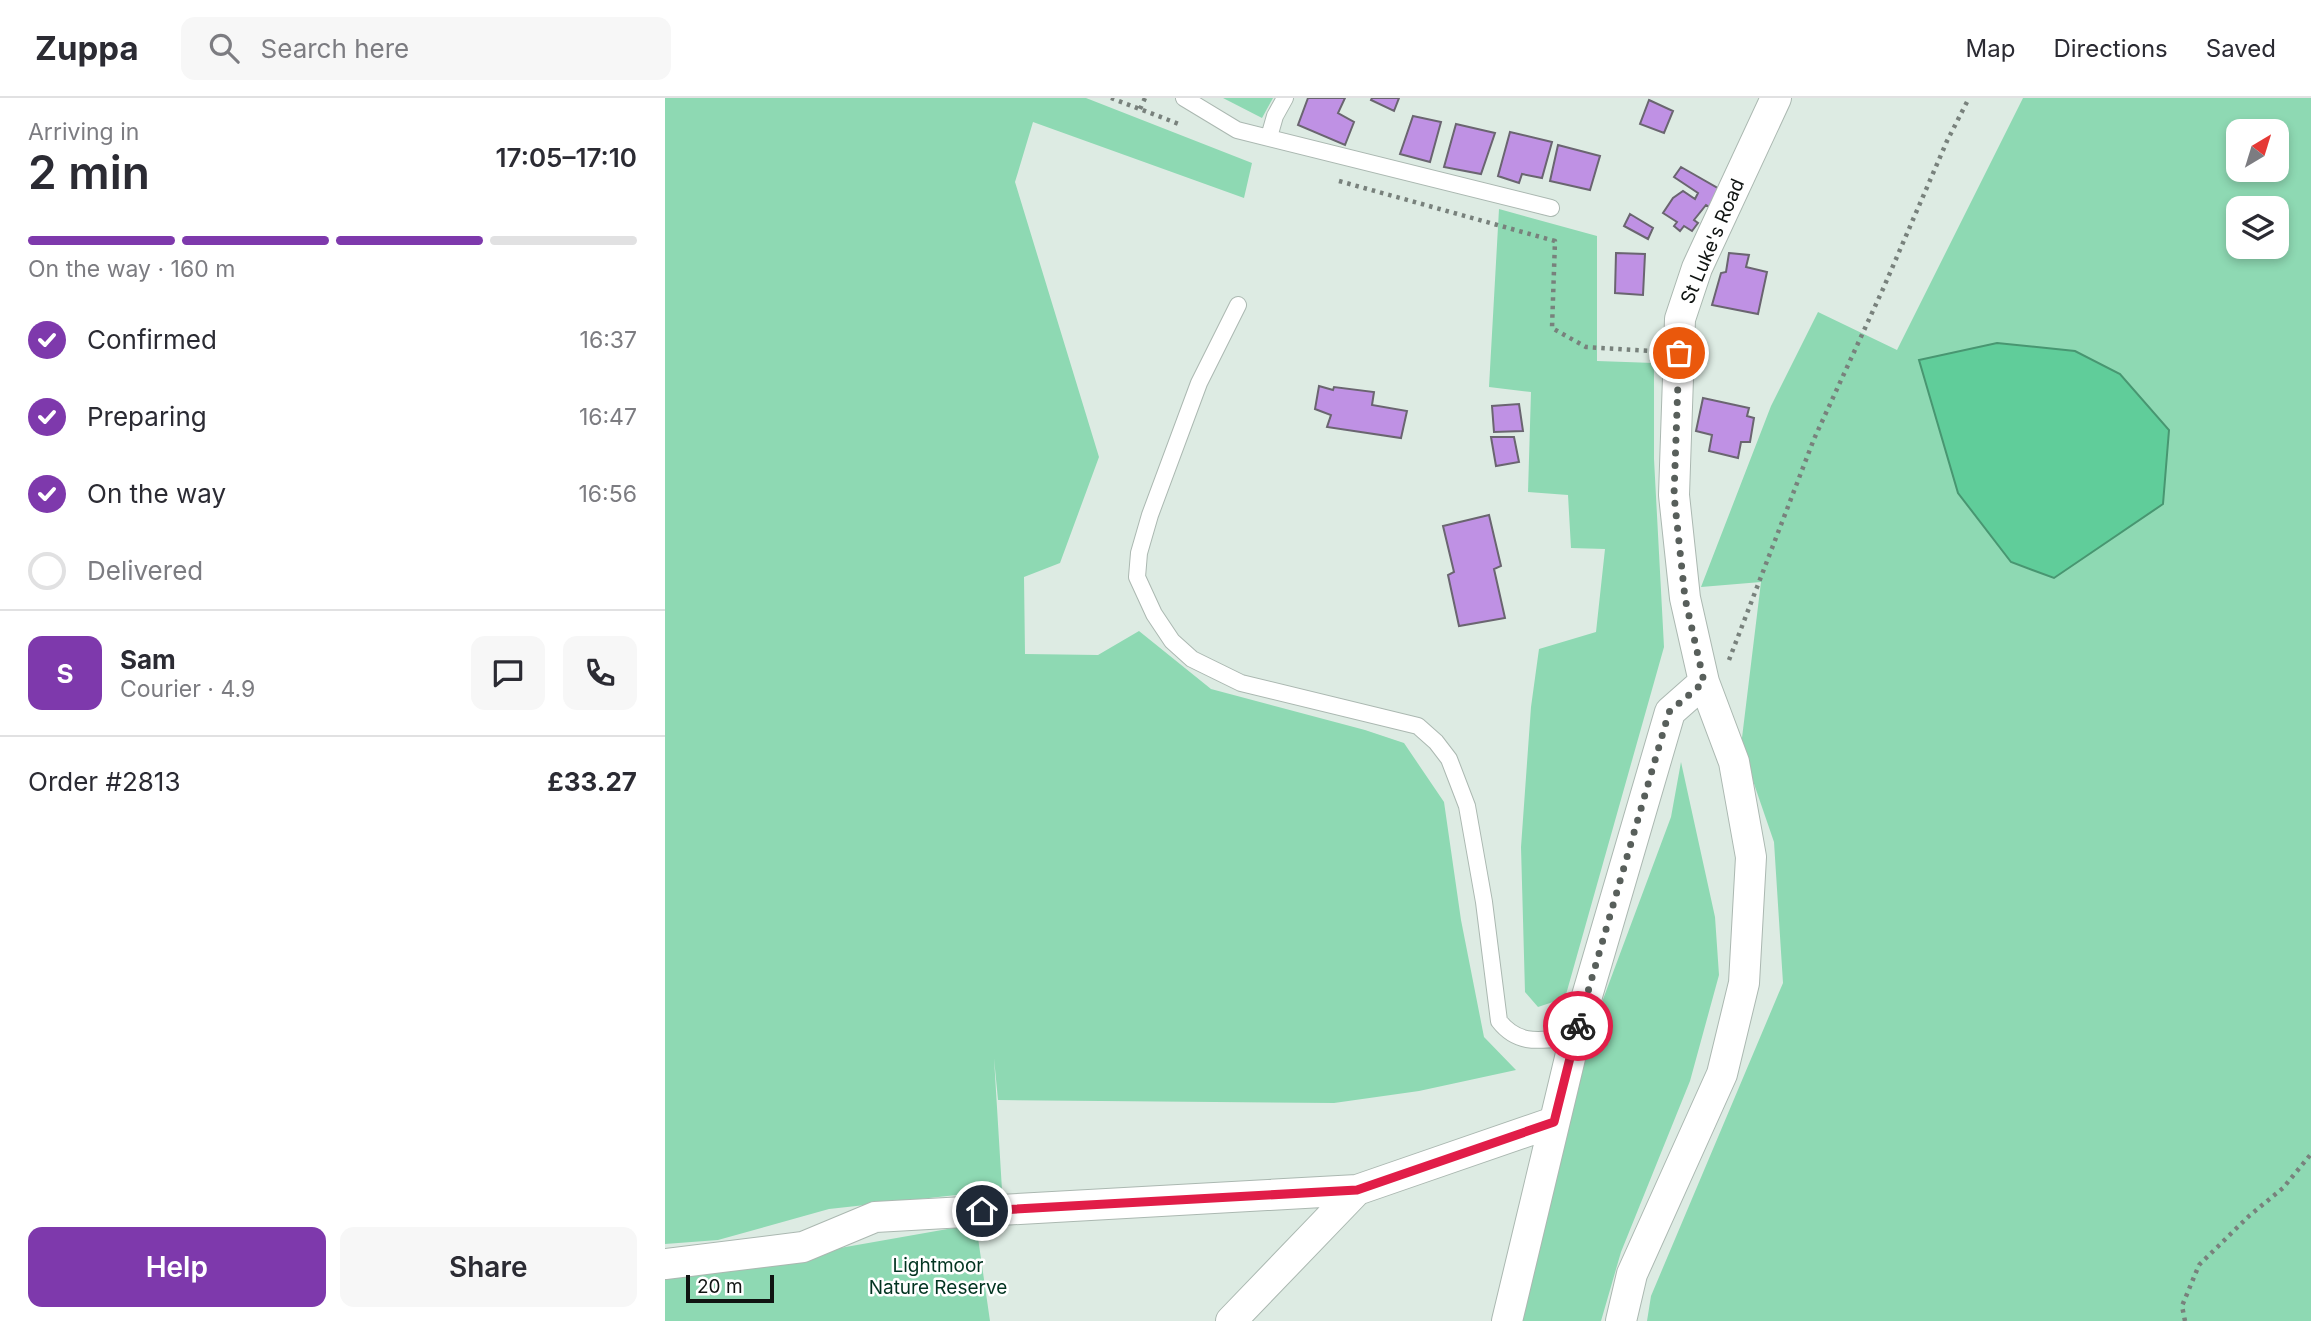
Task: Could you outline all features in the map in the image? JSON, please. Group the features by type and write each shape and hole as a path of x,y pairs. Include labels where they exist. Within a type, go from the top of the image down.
{"street":[{"name":"St Luke's Road","path":"1621,1321 1632,1274 1722,1074 1744,983 1751,857 1734,762 1704,682 1685,598 1674,495 1680,319 1697,268 1776,98"},
{"path":"1507,1321 1575,1037 1669,712 1704,682"},
{"path":"665,1264 803,1247 875,1217 1357,1190 1554,1122"},
{"path":"1231,1321 1357,1190"}],"lane":[{"path":"1184,98 1237,130 1551,208"},
{"path":"1269,137 1275,116 1285,98"},
{"path":"1238,305 1199,383 1150,515 1139,553 1137,577 1154,614 1172,641 1192,659 1241,683 1418,726 1436,742 1449,759 1467,806 1484,902 1499,1021 1508,1032 1521,1038 1533,1040 1575,1037"}],"path":[{"path":"1111,98 1190,128"},
{"path":"1140,109 1145,98"},
{"path":"1704,682 1731,659 1814,439 1947,141 1969,98"},
{"path":"1330,178 1555,241 1552,328 1586,347 1679,353"},
{"path":"2185,1321 2182,1306 2199,1265 2249,1216 2283,1188 2311,1154"}],"green space":[{"path":"665,98 1086,98 1252,163 1244,198 1033,122 1015,182 1099,457 1060,563 1024,577 1025,654 1098,655 1139,631 1211,689 1404,743 1444,802 1461,920 1484,1037 1516,1070 1419,1091 1334,1103 998,1100 994,1058 1002,1190 829,1209 718,1240 665,1244"},
{"path":"1223,98 1273,98 1262,118"},
{"path":"2023,98 2311,98 2311,1321 1647,1321 1651,1296 1783,983 1774,842 1741,746 1761,582 1701,587 1771,406 1818,312 1897,350","holes":["1997,343 2085,555 2054,578"]},
{"path":"1499,209 1597,236 1597,361 1654,363 1654,459 1664,647 1565,998 1538,1007 1525,992 1521,847 1531,707 1539,649 1596,632 1605,549 1571,548 1568,495 1528,492 1531,392 1489,387"},
{"path":"1681,762 1715,917 1719,975 1690,1081 1621,1252 1601,1321 1520,1321 1586,1045 1671,817"},
{"name":"Lightmoor Nature Reserve","path":"976,1224 990,1321 665,1321 665,1279"}],"shaded area":[{"path":"1997,343 2075,351 2120,374 2169,430 2163,504 2054,578 2011,562 1958,493 1919,360"}],"building":[{"path":"1308,98 1345,98 1338,113 1354,122 1345,145 1298,125"},
{"path":"1399,98 1394,111 1371,100"},
{"path":"1649,100 1673,111 1664,133 1640,124"},
{"path":"1413,116 1441,122 1430,162 1400,154"},
{"path":"1456,124 1495,133 1481,174 1444,167"},
{"path":"1510,132 1552,142 1542,178 1522,174 1519,183 1498,176"},
{"path":"1558,145 1600,156 1590,190 1550,181"},
{"path":"1681,167 1721,190 1711,208 1706,205 1694,220 1698,223 1692,231 1684,226 1680,231 1674,226 1677,222 1663,213 1673,198 1683,191 1695,199 1698,193 1674,177"},
{"path":"1630,214 1653,228 1648,239 1624,226"},
{"path":"1616,253 1645,254 1643,295 1615,293"},
{"path":"1729,253 1749,255 1746,267 1767,272 1758,314 1712,305 1721,273 1726,272"},
{"path":"1319,386 1333,390 1334,387 1374,392 1372,405 1407,411 1401,438 1327,427 1331,415 1315,409"},
{"path":"1703,398 1749,408 1747,416 1754,418 1750,442 1741,442 1738,458 1709,451 1712,435 1696,431"},
{"path":"1519,404 1523,431 1494,432 1492,406"},
{"path":"1491,437 1514,437 1519,462 1496,466"},
{"path":"1489,515 1501,566 1494,569 1505,618 1459,626 1448,575 1454,572 1443,526"}],"way so far":[{"path":"1578,1026 1669,712 1704,682 1685,598 1674,495 1679,353"}],"route":[{"path":"982,1211 1357,1190 1554,1122 1578,1026"}]}
